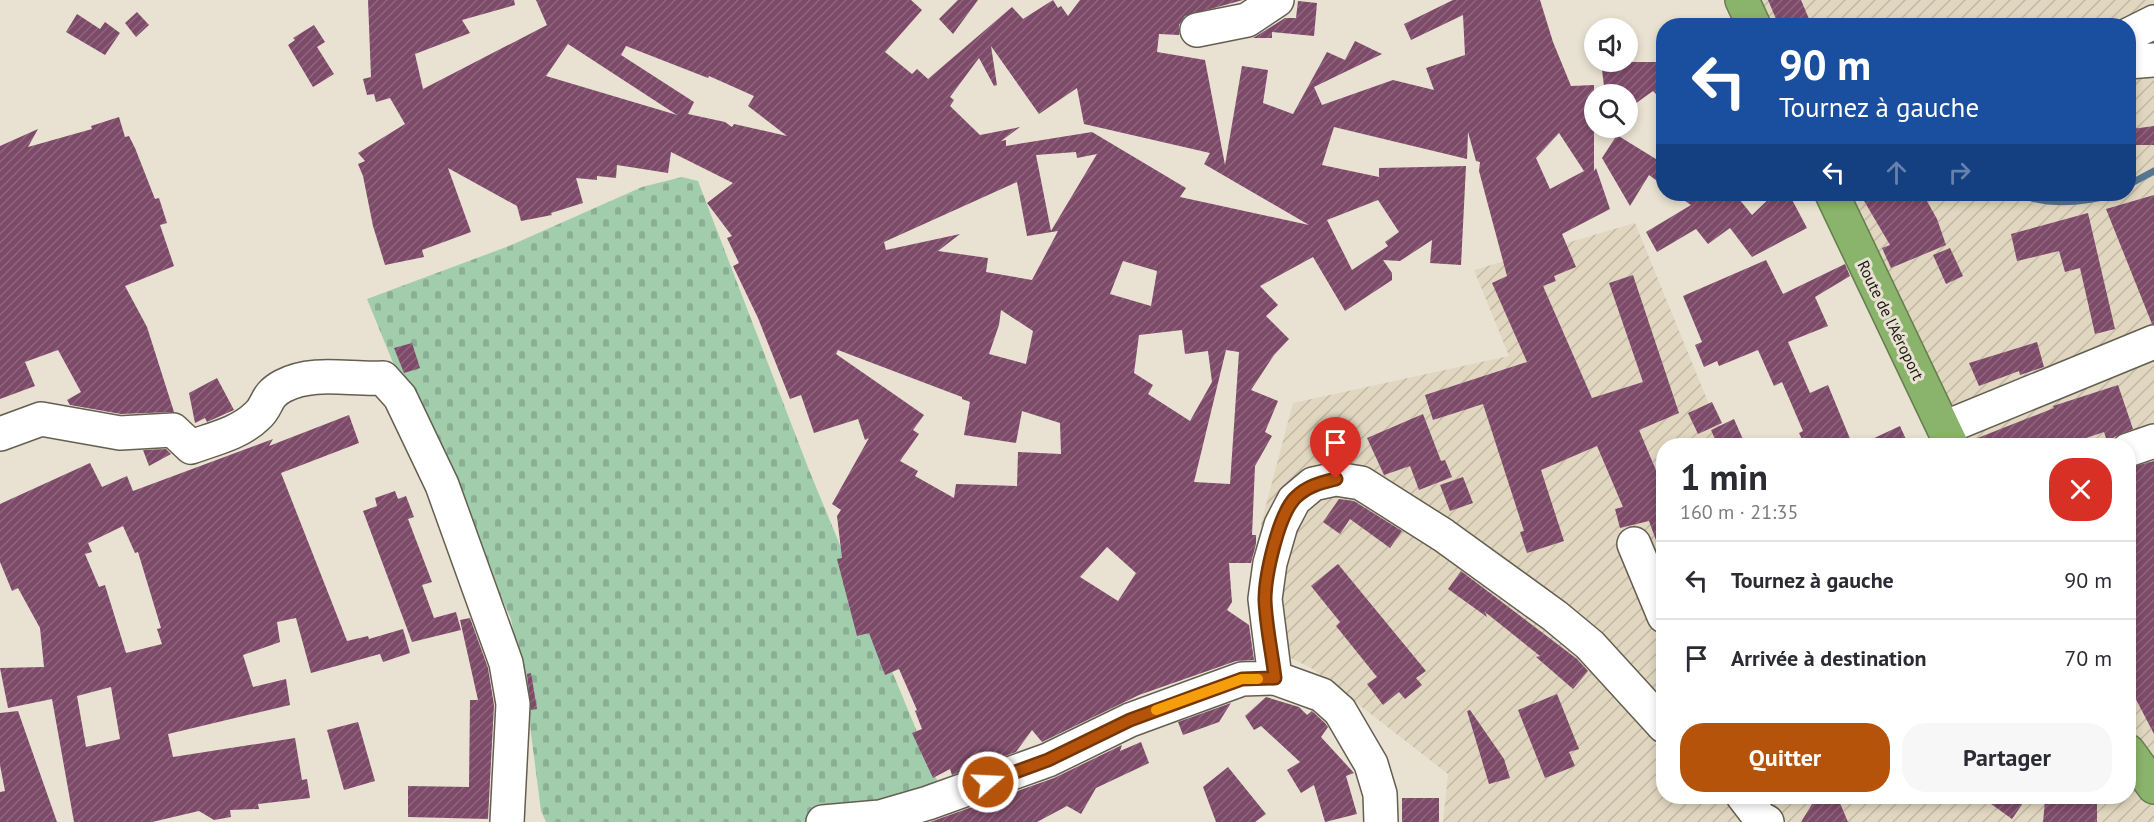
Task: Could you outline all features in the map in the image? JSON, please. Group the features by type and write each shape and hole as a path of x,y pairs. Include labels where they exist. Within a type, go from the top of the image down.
{"highway":[{"path":"1742,0 1750,18"},
{"name":"Route de l'Aéroport","path":"1835,201 1948,437"},
{"path":"2136,762 2154,787"}],"street":[{"path":"1197,30 1247,20 1277,0"},
{"path":"2136,31 2154,22"},
{"path":"2136,61 2154,60"},
{"path":"1948,437 2154,342"},
{"path":"0,434 41,418 120,433 173,430 191,447 242,427 260,415 267,397 284,385 313,376 383,378 400,397 442,485 506,663 513,704 507,822"},
{"path":"2136,447 2154,441"},
{"path":"1275,678 1265,599 1270,563 1281,525 1294,500 1313,484 1336,479 1360,483 1443,535 1555,616 1590,645 1656,717"},
{"path":"1634,544 1656,597"},
{"path":"823,822 880,817 928,803 1048,760 1130,720 1188,698 1242,679 1275,678 1322,695 1340,711 1371,764 1380,794 1381,822"}],"shaded area":[{"path":"1733,0 2154,0 2154,822 1443,822 1448,774 1313,669 1269,647 1261,524 1293,403 1509,356 1474,270 1635,223 1713,414 1727,438 1656,438 1656,804 2136,804 2136,438 1933,438 1819,201 2136,201 2136,18 1741,18"}],"green space":[{"path":"682,177 698,181 809,470 939,785 807,822 546,822 541,811 529,718 511,619 398,375 367,299 509,246 642,187"}],"building":[{"path":"368,0 514,0 515,5 462,20 470,33 415,54 423,89 547,25 536,0 911,0 922,10 885,52 912,74 917,69 928,79 1012,7 1023,19 1053,0 1058,8 1061,6 1068,16 1080,0 1243,0 1185,16 1179,25 1179,35 1159,34 1157,52 1205,60 1225,165 1242,66 1268,70 1263,103 1293,114 1327,52 1345,60 1355,41 1382,54 1314,87 1322,105 1393,80 1434,90 1426,68 1465,55 1463,15 1411,40 1404,24 1453,0 1540,0 1553,42 1571,86 1584,85 1584,138 1594,138 1594,171 1596,168 1610,209 1562,234 1576,267 1554,276 1556,281 1543,286 1592,398 1643,382 1609,283 1633,275 1679,413 1639,430 1656,470 1656,540 1649,521 1620,528 1615,509 1623,507 1597,446 1541,470 1564,541 1527,553 1520,532 1524,531 1483,404 1433,420 1425,395 1527,362 1492,283 1507,276 1479,171 1480,162 1476,161 1468,132 1467,159 1334,127 1322,165 1379,177 1379,168 1466,166 1461,265 1430,263 1432,240 1400,261 1383,260 1392,273 1392,280 1345,311 1313,257 1260,286 1278,305 1266,316 1289,339 1274,355 1251,390 1278,401 1265,432 1272,436 1255,466 1252,535 1256,535 1256,544 1251,563 1229,563 1232,602 1227,610 1249,625 1254,660 1236,661 1139,695 1042,742 1032,730 1016,752 952,775 950,769 933,778 912,733 922,729 915,711 917,710 899,669 885,675 869,633 857,636 837,559 842,558 837,516 841,510 832,504 869,438 865,440 858,419 814,433 801,395 790,399 758,318 733,266 739,263 727,238 732,236 707,203 733,183 671,152 668,173 617,165 616,178 597,176 597,180 576,178 583,203 551,213 552,215 521,221 517,206 448,168 471,232 422,250 424,257 385,265 358,164 365,161 358,153 405,124 390,98 376,102 374,94 367,95 363,79 371,77","holes":["568,44 677,115 546,76","626,46 708,78 709,76 754,96 748,106 787,136 734,124 732,127 725,122 688,114 694,102 621,55","991,46 1039,114 1077,88 1084,124 1210,153 1204,164 1309,225 1180,197 1186,188 1092,132 1006,146 1006,140 1001,141 1020,127 980,135 950,106 954,100 950,97 979,58 994,86 997,85","1559,133 1584,171 1550,189 1536,158","1076,152 1077,158 1097,154 1051,231 1036,155","1017,182 1027,236 1058,231 1032,280 986,272 988,258 938,251 960,234 886,250 884,242","1378,200 1399,232 1385,242 1388,246 1352,270 1327,220","1123,261 1157,271 1151,306 1110,294","1001,310 1033,331 1026,364 989,354 999,325","1182,330 1185,354 1208,351 1212,382 1190,421 1148,394 1153,385 1134,373 1139,335","838,350 970,402 964,435 1016,443 1022,411 1060,423 1061,454 1018,452 1017,486 956,484 954,498 915,476 918,471 900,461 919,434 913,430 924,415 836,354","1226,350 1239,352 1230,484 1194,482","1107,547 1136,573 1118,601 1080,577"]},
{"path":"958,0 978,0 953,34 939,19"},
{"path":"1768,0 1801,0 1809,18 1776,18"},
{"path":"1298,1 1317,3 1314,36 1272,32 1272,38 1253,38 1285,18 1296,18"},
{"path":"137,12 149,25 136,37 125,23"},
{"path":"77,14 100,29 105,22 120,33 105,55 66,32"},
{"path":"314,25 325,42 317,47 334,74 313,87 288,45 295,40 293,38"},
{"path":"1638,62 1656,62 1656,94 1653,91 1638,102 1638,84 1604,84 1602,72 1638,72"},
{"path":"119,117 125,137 129,136 135,148 155,199 159,198 167,223 160,225 174,266 125,286 147,327 174,412 121,414 70,405 67,400 81,392 58,350 25,362 35,386 0,399 0,146 38,129 28,147 92,129 91,126"},
{"path":"2154,126 2154,145 2136,145 2136,128"},
{"path":"1615,138 1622,138 1656,159 1656,180 1649,175 1630,206 1602,158"},
{"path":"2154,195 2154,324 2152,324 2106,209"},
{"path":"1685,201 1741,201 1752,215 1767,201 1793,201 1807,228 1752,257 1730,228 1708,244 1696,229 1657,252 1646,232 1691,205"},
{"path":"1864,201 1927,201 1937,219 1946,245 1891,268 1882,248 1890,245"},
{"path":"2088,213 2115,329 2095,334 2080,268 2065,272 2059,251 2017,261 2011,234"},
{"path":"1950,248 1963,276 1946,284 1933,255"},
{"path":"1766,260 1783,294 1845,264 1850,276 1815,297 1828,326 1788,342 1810,393 1828,385 1850,438 1801,438 1799,433 1803,431 1782,382 1774,386 1758,350 1719,366 1717,361 1704,367 1695,345 1702,342 1683,296"},
{"path":"2037,342 2044,367 2020,375 2019,371 1979,386 1969,363"},
{"path":"412,343 420,368 404,373 394,348"},
{"path":"217,378 234,410 207,422 205,418 195,423 189,393"},
{"path":"2118,385 2133,429 2114,438 2106,438 2104,432 2086,438 1978,438 2054,408 2053,406"},
{"path":"1712,402 1722,423 1698,434 1688,413"},
{"path":"1423,414 1441,461 1445,460 1452,477 1419,490 1410,466 1384,475 1367,438"},
{"path":"349,415 359,443 281,473 347,641 368,636 369,639 403,629 410,653 383,662 380,654 311,673 296,618 277,622 280,642 243,655 253,687 286,679 290,705 168,734 173,757 295,738 302,780 307,779 310,798 258,804 259,809 230,810 231,817 214,820 199,811 152,822 74,822 52,699 8,708 0,668 44,667 40,628 18,588 12,591 0,562 0,504 90,463 102,487 127,476 133,491 273,439 269,446","holes":["123,526 135,553 138,552 161,628 157,629 162,644 126,653 105,585 99,587 85,554 92,552 88,543","111,687 120,739 86,747 77,696"]},
{"path":"1734,419 1742,438 1714,438 1711,430"},
{"path":"1900,426 1905,438 1874,438"},
{"path":"166,449 171,454 149,466 143,450"},
{"path":"2154,461 2154,734 2136,699 2136,466"},
{"path":"1463,477 1473,503 1450,511 1440,485"},
{"path":"395,491 398,499 406,496 414,517 408,519 432,582 422,585 434,618 456,612 461,630 412,642 363,511 377,506 375,498"},
{"path":"1339,499 1354,501 1402,531 1390,548 1350,519 1340,534 1323,522"},
{"path":"1338,564 1426,671 1416,678 1422,685 1405,699 1399,692 1383,705 1367,684 1377,677 1336,626 1340,622 1311,586"},
{"path":"1461,571 1577,659 1588,671 1573,689 1536,657 1540,656 1485,612 1487,617 1448,589"},
{"path":"470,618 488,668 494,705 488,819 408,817 408,786 469,787 470,700 478,700 460,620"},
{"path":"531,673 537,709 531,710 527,674"},
{"path":"1557,694 1579,749 1569,752 1575,766 1545,778 1518,710"},
{"path":"1266,697 1299,707 1307,715 1312,711 1325,723 1328,727 1321,737 1354,773 1346,776 1357,814 1325,822 1314,785 1301,793 1287,770 1300,762 1261,726 1254,730 1245,716"},
{"path":"1231,703 1219,722 1183,735 1178,722"},
{"path":"1470,710 1504,759 1510,778 1489,784 1467,711"},
{"path":"18,711 57,822 0,822 0,792 5,791 0,765 0,713"},
{"path":"358,722 375,781 344,790 327,730"},
{"path":"1141,742 1149,763 1096,788 1081,814 1067,806 1037,822 930,822 1054,778 1122,745 1120,751"},
{"path":"1228,767 1266,814 1255,822 1216,822 1203,787"},
{"path":"1402,798 1439,798 1439,822 1402,822"},
{"path":"1812,804 1840,804 1848,822 1801,822"},
{"path":"1991,804 2022,804 2012,819"},
{"path":"2045,804 2097,804 2097,822 2043,822"}],"waterway":[{"path":"2136,181 2154,171"},
{"path":"2049,201 2075,201"}],"slow traffic":[{"path":"1156,710 1242,679 1258,679"}],"route":[{"path":"988,782 1048,760 1130,720 1242,679 1275,678 1265,599 1270,563 1281,525 1294,500 1313,484 1336,479"}]}
